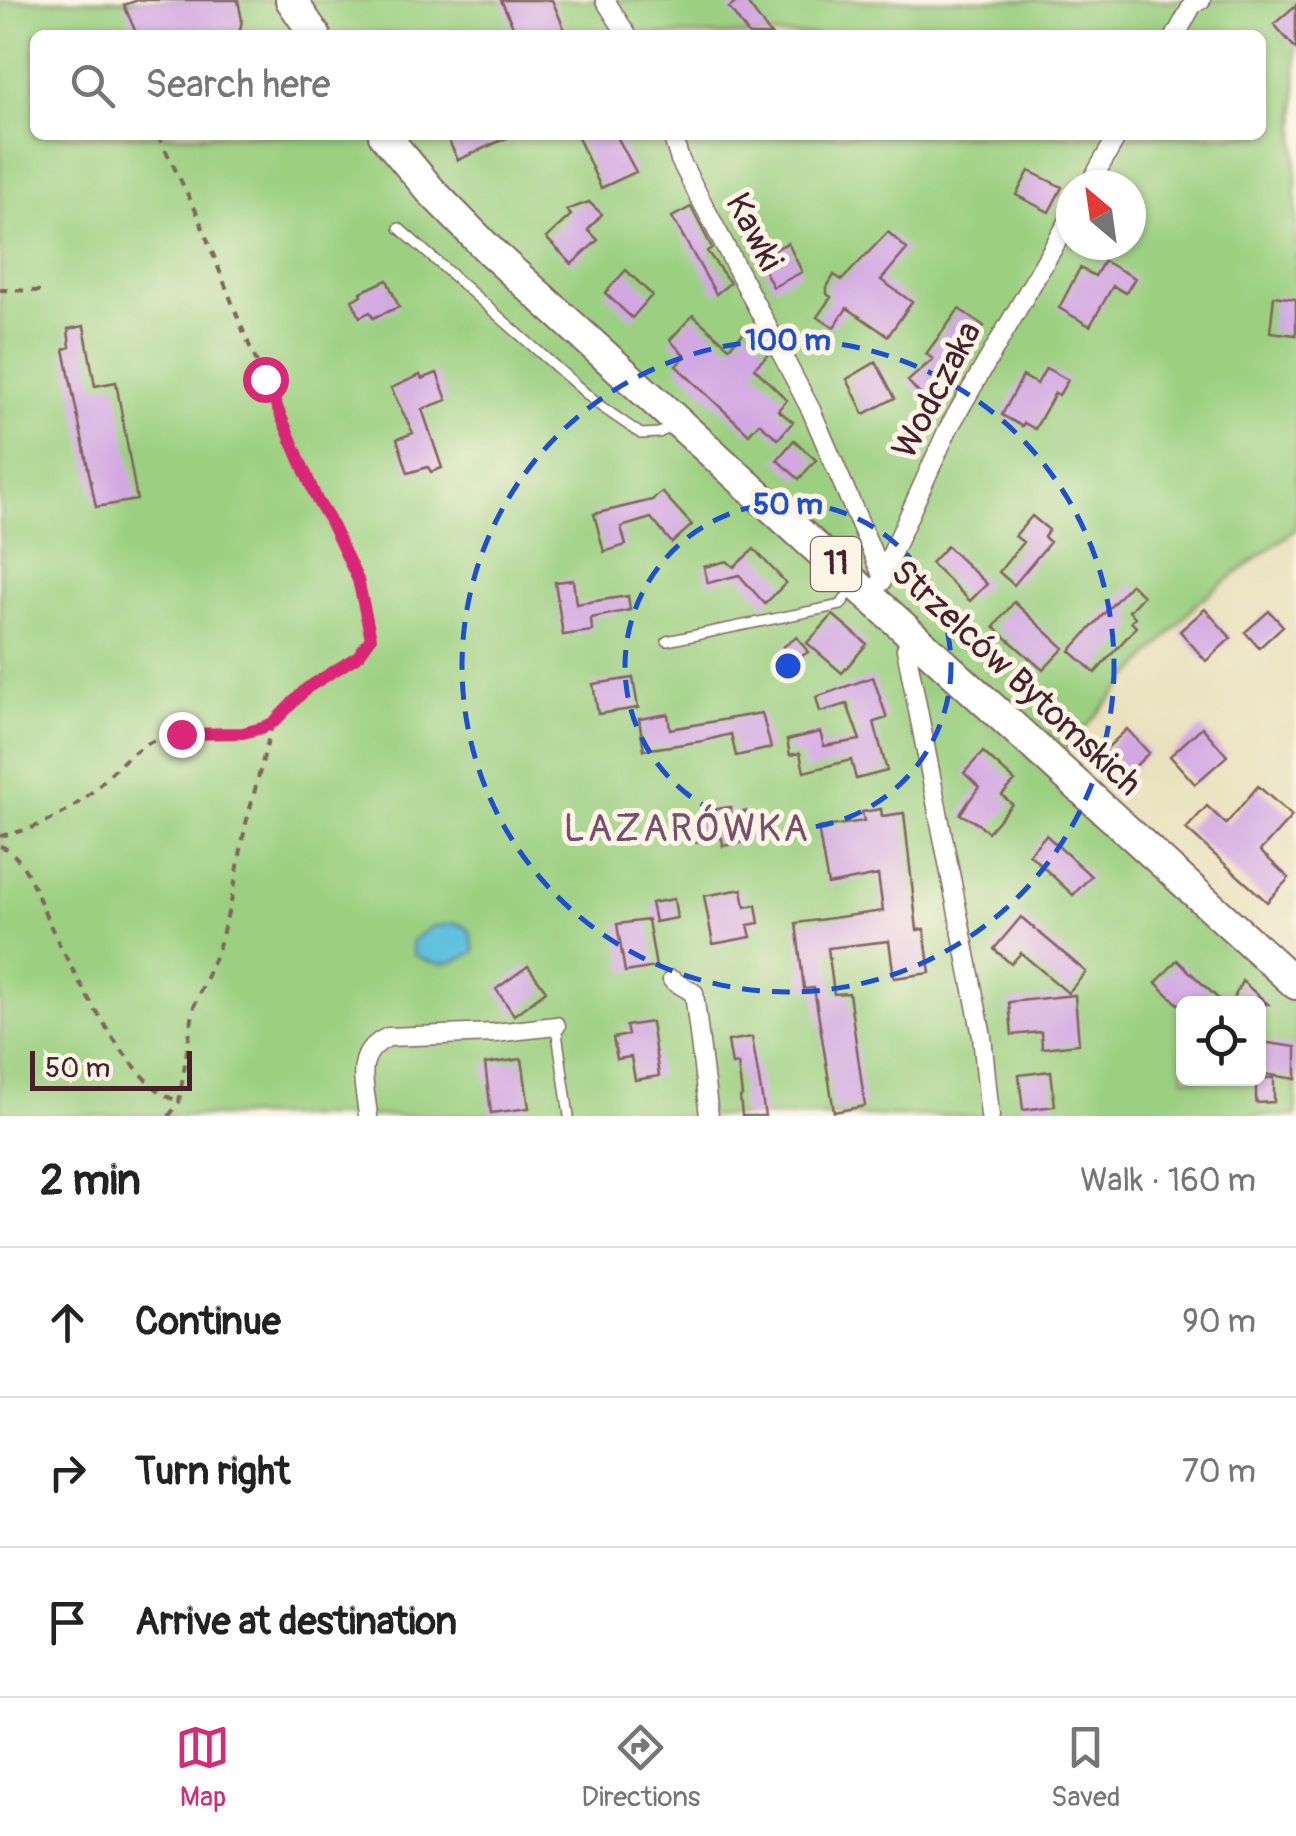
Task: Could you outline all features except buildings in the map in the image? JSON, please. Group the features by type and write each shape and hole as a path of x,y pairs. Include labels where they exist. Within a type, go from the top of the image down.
{"highway":[{"path":"290,0 311,30"},
{"name":"Strzelców Bytomskich","path":"388,140 469,230 680,423 871,586 912,637 1296,984"}],"street":[{"path":"605,0 624,30"},
{"path":"1179,30 1196,0"},
{"name":"Kawki","path":"674,140 680,160 811,410 871,586"},
{"path":"1098,170 1115,140"},
{"name":"Wodczaka","path":"871,586 948,428 1056,243"},
{"path":"912,637 906,649 982,1036 990,1116"},
{"path":"672,980 694,993 709,1116"},
{"path":"368,1116 362,1064 376,1042 388,1037 556,1026"}],"lane":[{"path":"398,228 600,405 641,434 659,433 680,423"},
{"path":"667,642 841,604 871,586"},
{"path":"556,1026 569,1116"}],"path":[{"path":"0,836 30,830 72,809 132,752 158,738 243,733 274,722 307,688 358,656 371,638 358,580 317,500 196,211 160,140"},
{"path":"0,290 43,290"},
{"path":"168,1116 180,1102 194,1006 223,931 274,722"},
{"path":"0,846 8,849 28,875 50,924 120,1049 160,1092 180,1102"}],"green space":[{"path":"0,0 1296,0 1296,529 1199,601 1059,757 1296,1003 1296,1116 0,1116"}],"water":[{"path":"457,923 469,929 475,951 445,964 414,955 412,941 431,927"}],"district":[{"name":"LAZARÓWKA","path":"687,829"}],"route":[{"path":"181,734 243,733 274,722 307,688 358,656 371,638 358,580 317,500 265,379"}]}
